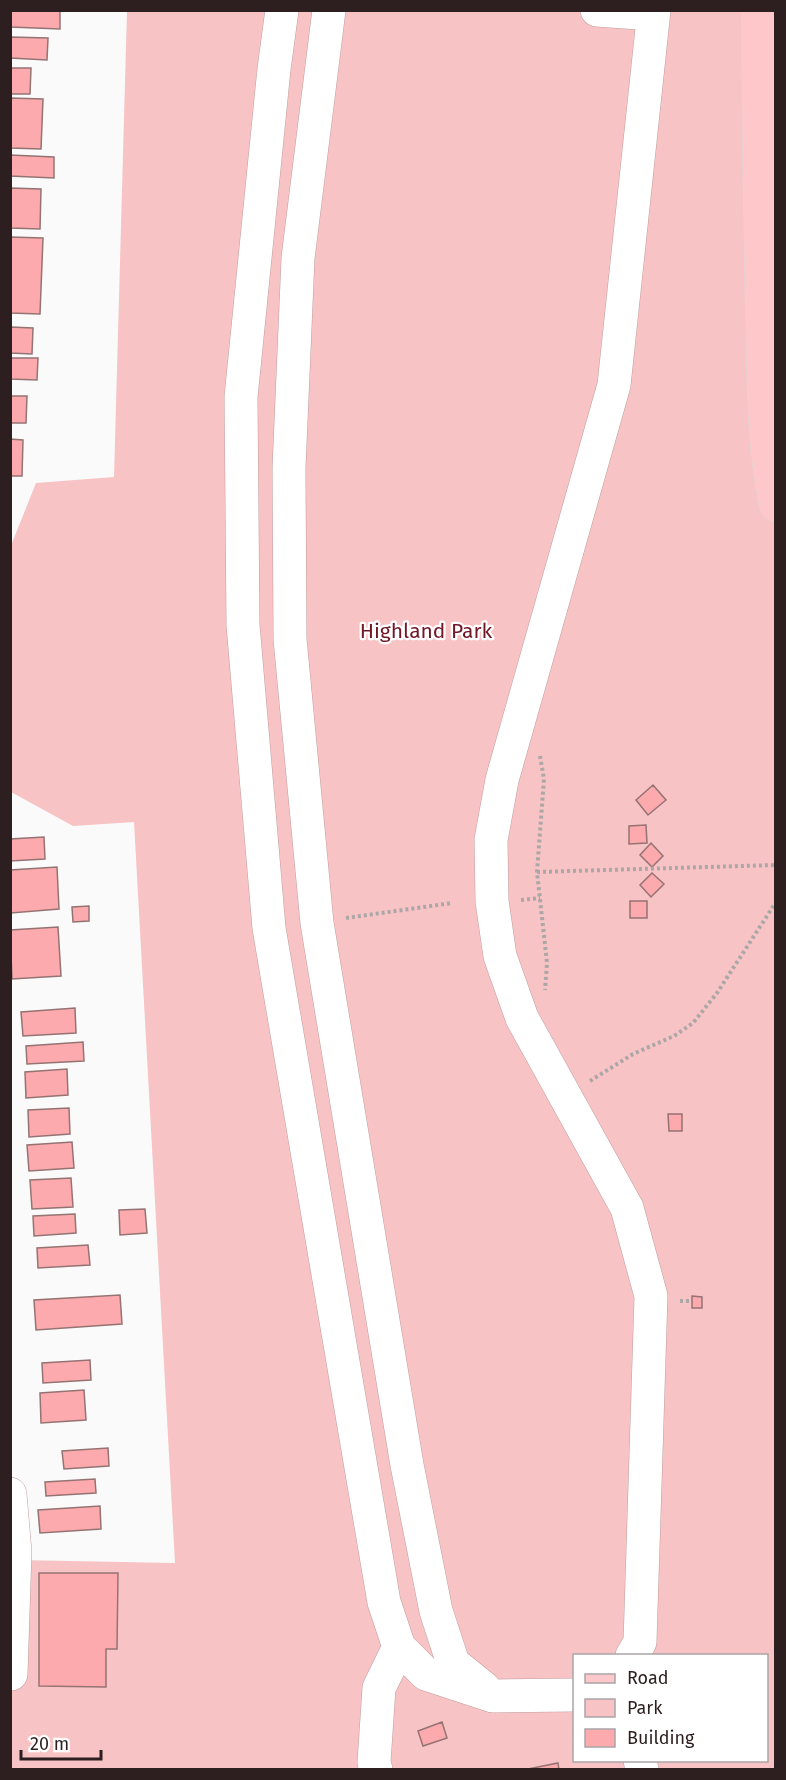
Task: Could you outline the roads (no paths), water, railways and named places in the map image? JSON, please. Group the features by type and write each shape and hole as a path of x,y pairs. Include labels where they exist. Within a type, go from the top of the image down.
{"main road":[{"path":"758,10 758,157 764,409 770,476 776,505"}],"street":[{"path":"282,10 241,397 243,626 269,928 384,1602 399,1647 426,1674 494,1696 573,1695"},
{"path":"328,10 298,258 289,468 290,639 317,923 407,1465 436,1611 453,1664 494,1696"},
{"path":"597,10 653,12 614,385 501,780 491,840 492,901 500,956 522,1018 627,1208 651,1296 640,1642 633,1654"},
{"path":"10,1494 13,1552 10,1674"},
{"path":"376,1770 374,1762 380,1688 399,1647"}],"park label":[{"name":"Highland Park","path":"426,631"}]}
